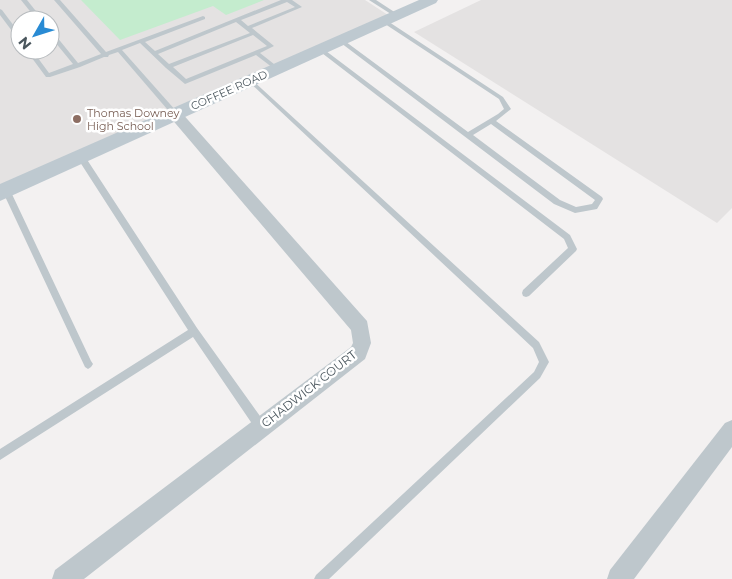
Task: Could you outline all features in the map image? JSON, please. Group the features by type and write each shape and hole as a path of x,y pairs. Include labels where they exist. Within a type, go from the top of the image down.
{"main road":[{"name":"COFFEE ROAD","path":"3,192 431,0"}],"street":[{"name":"CHADWICK COURT","path":"64,579 358,353 362,343 360,327 175,114"},
{"path":"619,579 732,430"}],"lane":[{"path":"24,0 32,10"},
{"path":"57,0 106,56"},
{"path":"154,53 287,0 299,7 248,28"},
{"path":"372,0 390,18 501,98 508,109 468,135"},
{"path":"0,11 10,24"},
{"path":"36,60 48,76 120,51 203,18"},
{"path":"142,42 184,82 271,46 237,20"},
{"path":"168,67 254,33"},
{"path":"340,40 557,202 575,210 594,207 599,199 491,121"},
{"path":"60,44 78,66"},
{"path":"320,49 567,237 574,249 526,293"},
{"path":"120,51 175,114"},
{"path":"256,52 277,69"},
{"path":"250,80 536,345 544,362 537,375 320,579"},
{"path":"81,156 194,331 261,427"},
{"path":"3,192 88,364"},
{"path":"0,455 194,331"}],"shaded area":[{"name":"Thomas Downey High School","path":"0,0 365,0 388,15 0,188"},
{"path":"481,0 732,0 732,208 717,223 414,32"}],"green space":[{"path":"81,0 264,0 226,15 213,6 120,40"}],"place":[{"name":"Thomas Downey High School","path":"77,119"}]}
